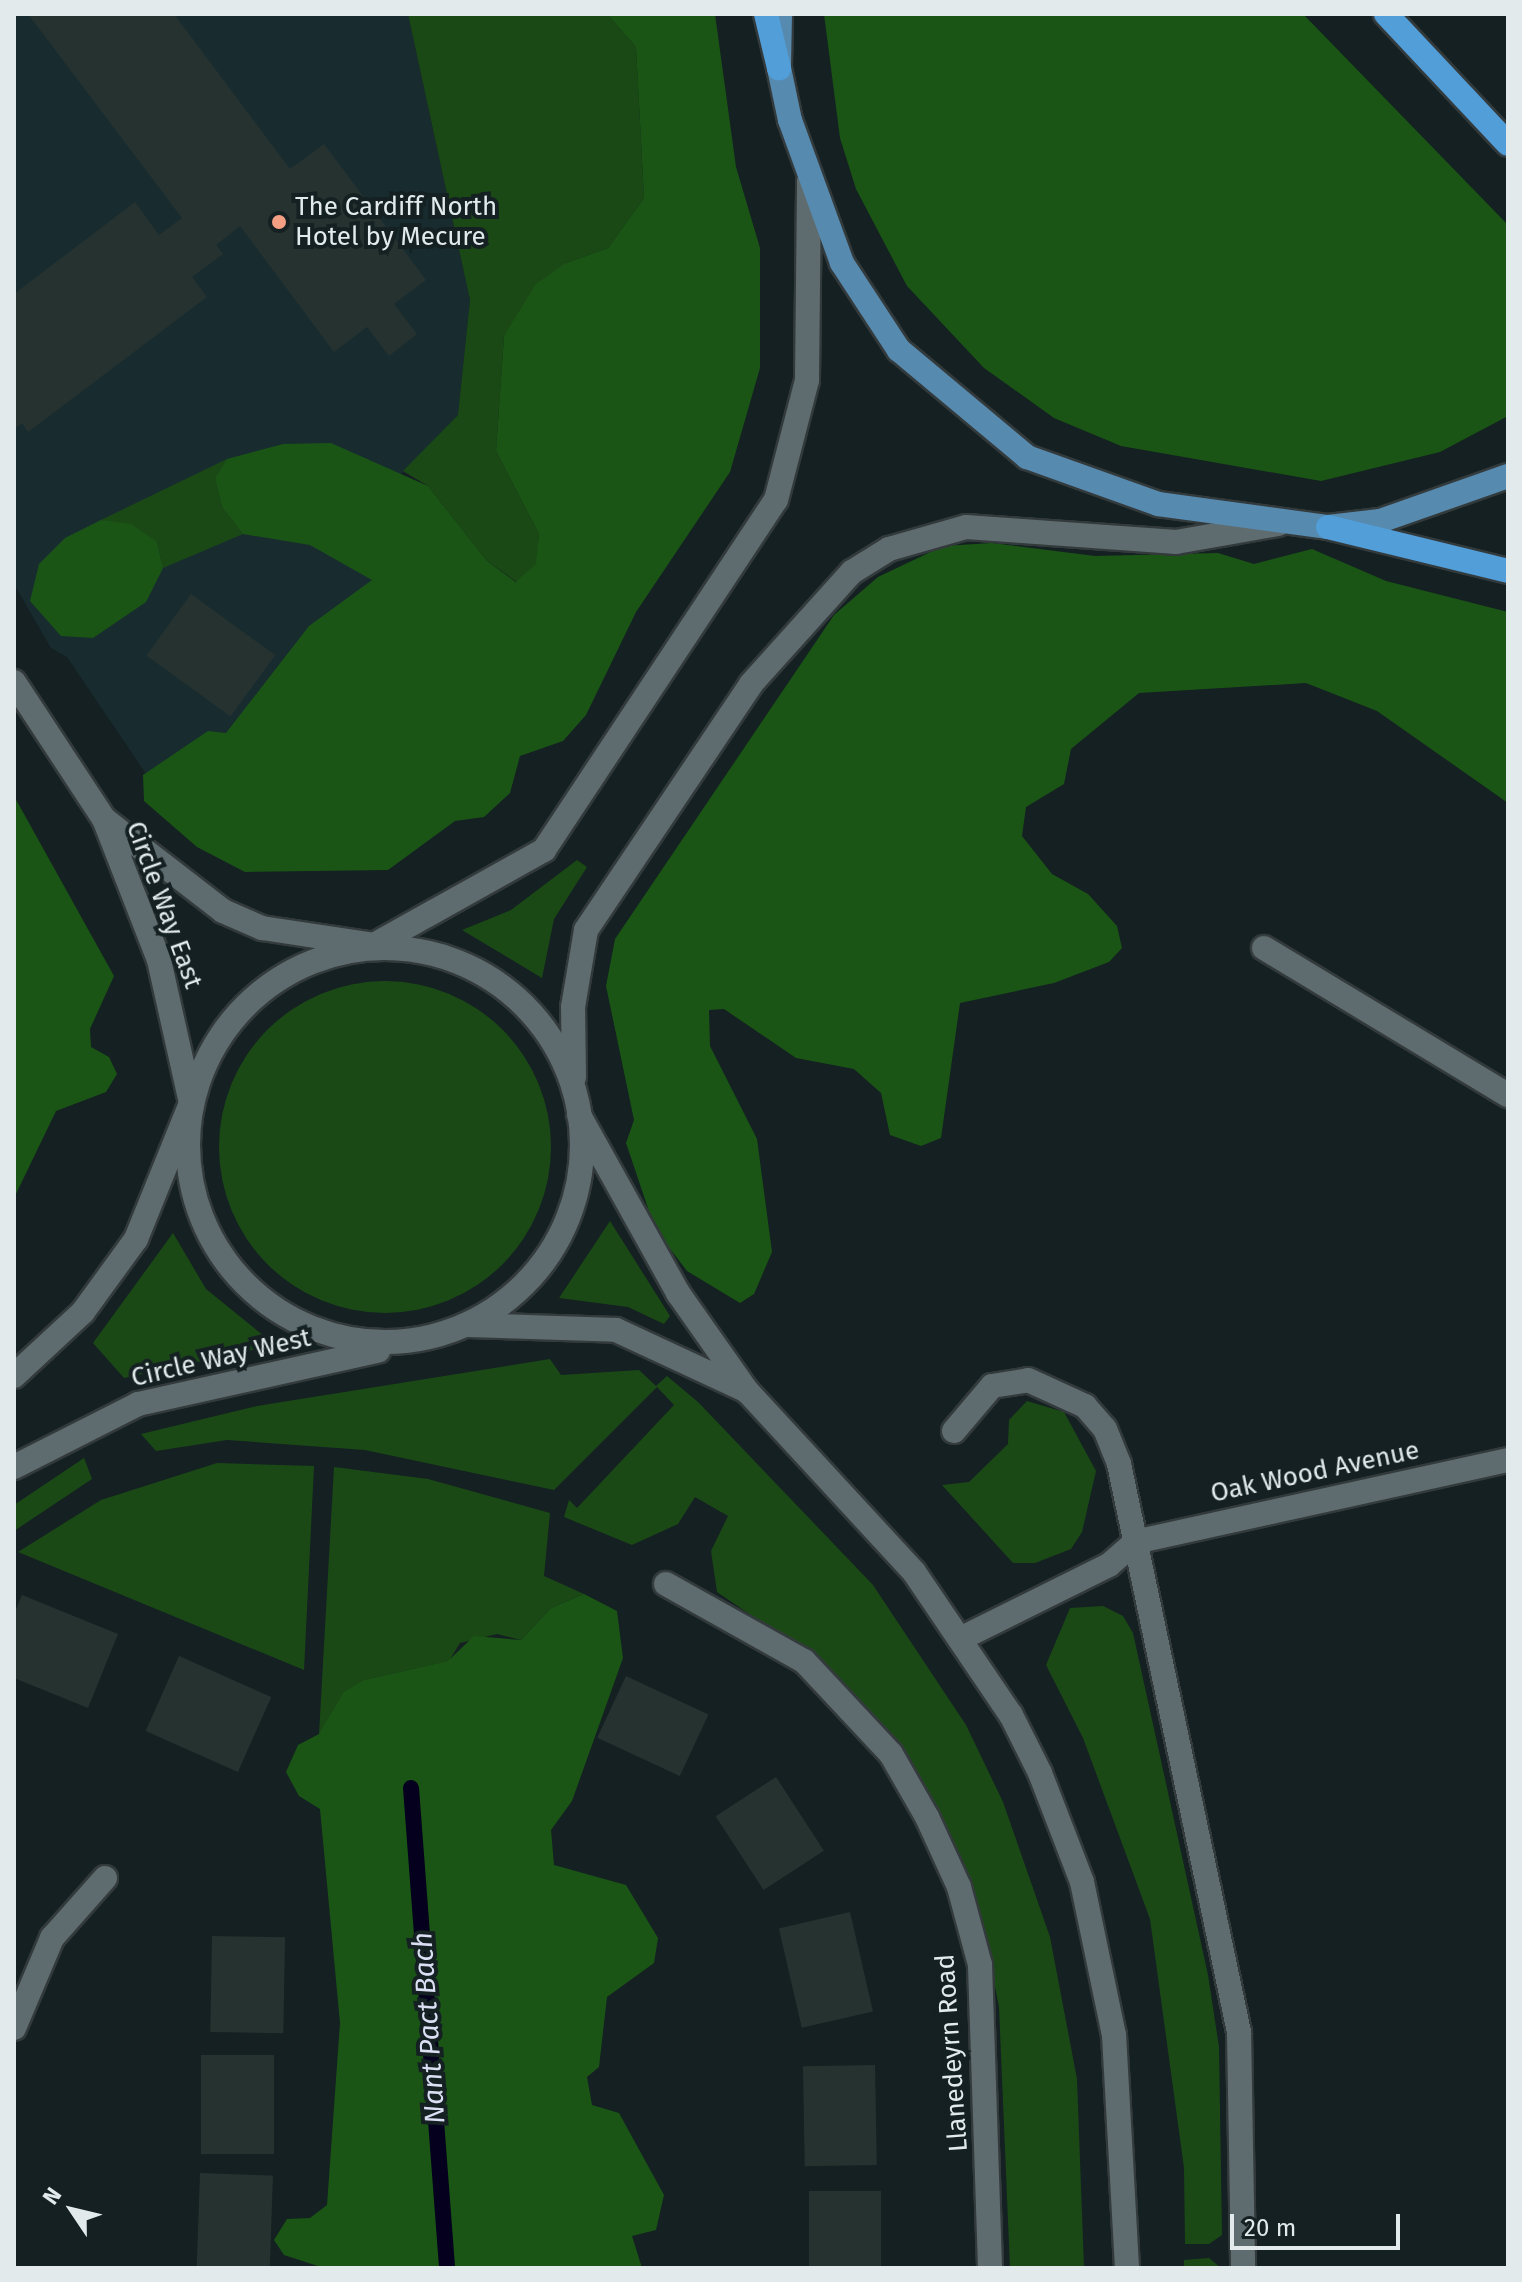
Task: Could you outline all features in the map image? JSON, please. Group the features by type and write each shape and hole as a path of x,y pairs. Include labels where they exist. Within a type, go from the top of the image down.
{"highway":[{"path":"766,14 779,68"},
{"path":"1386,14 1508,144"},
{"path":"1328,527 1508,571"}],"main road":[{"path":"780,14 779,68 809,181 871,313 909,360 998,437 1098,488 1278,524 1328,527 1394,517 1508,476"}],"street":[{"path":"14,1376 83,1312 136,1239 214,1043 256,994 311,960 374,945 544,850 759,533 792,453 807,380 809,181"},
{"path":"469,1325 538,1272 572,1214 584,1149 575,1083 573,1007 586,930 751,684 852,572 889,549 966,527 1176,542 1278,524"},
{"name":"Circle Way East","path":"14,682 104,819 159,960 191,1103"},
{"name":"Circle Way East","path":"104,819 223,911 262,928 438,952 497,980 545,1024 575,1083"},
{"path":"1264,948 1508,1095"},
{"path":"191,1103 188,1167 205,1230 243,1284 297,1323 345,1340 406,1344"},
{"path":"579,1115 656,1260 747,1391 874,1524 962,1638 1029,1750 1082,1882 1114,2035 1127,2268"},
{"path":"469,1325 616,1330 747,1391"},
{"name":"Circle Way West","path":"14,1467 105,1417 180,1390 406,1344 469,1325"},
{"path":"954,1431 992,1386 1028,1380 1062,1391 1105,1429 1135,1542 1239,2032 1243,2268"},
{"name":"Oak Wood Avenue","path":"1135,1542 1508,1460"},
{"path":"962,1638 1109,1565 1135,1542"},
{"name":"Llanedeyrn Road","path":"666,1584 804,1661 849,1702 891,1754 940,1845 980,1965 990,2268"},
{"path":"14,2028 52,1938 105,1878"}],"shaded area":[{"path":"14,14 408,14 470,300 458,415 400,475 405,567 232,756 153,784 67,657 51,648 14,584"}],"green space":[{"path":"408,14 607,14 636,47 644,198 608,248 566,263 504,336 496,451 539,534 537,564 517,582 487,561 428,486 403,471 458,415 470,300"},
{"path":"607,14 715,14 736,167 760,248 760,368 730,472 636,612 586,715 563,741 520,756 510,793 484,817 455,821 388,870 245,872 197,847 144,801 143,775 208,731 226,733 309,626 372,580 310,545 243,534 222,507 215,478 227,459 283,444 331,443 428,486 487,561 516,582 536,564 539,534 496,451 504,336 536,284 566,263 608,248 644,198 636,47"},
{"path":"824,14 1303,14 1508,225 1508,416 1440,452 1321,481 1121,446 1054,418 984,368 907,286 856,189 840,138"},
{"path":"227,459 215,478 222,507 243,534 163,568 157,542 101,520"},
{"path":"101,520 131,524 157,542 163,568 146,602 93,638 61,636 30,601 39,564 65,538"},
{"path":"992,543 1095,556 1218,553 1254,564 1312,549 1386,581 1508,612 1508,803 1377,711 1306,683 1139,693 1071,749 1064,784 1026,807 1022,836 1052,874 1088,894 1117,926 1122,948 1109,962 1054,983 960,1003 941,1138 921,1146 890,1135 881,1093 854,1069 796,1058 724,1009 709,1010 710,1046 757,1139 772,1252 754,1294 740,1303 687,1271 655,1229 626,1143 634,1120 606,986 615,939 834,615 878,577 943,546"},
{"path":"14,796 114,976 90,1029 91,1047 109,1057 117,1074 106,1092 56,1111 14,1198"},
{"path":"577,860 587,867 554,919 542,978 462,930 511,910"},
{"path":"385,981 417,984 449,994 477,1009 502,1030 523,1055 538,1083 548,1115 551,1147 548,1179 538,1211 523,1239 502,1264 477,1285 449,1300 417,1310 385,1313 353,1310 321,1300 293,1285 268,1264 247,1239 232,1211 222,1179 219,1147 222,1115 232,1083 247,1055 268,1030 293,1009 321,994 353,984"},
{"path":"610,1221 670,1316 664,1324 628,1307 559,1298"},
{"path":"173,1233 206,1289 275,1345 124,1378 93,1343"},
{"path":"550,1359 561,1375 639,1370 656,1386 667,1376 698,1402 873,1585 966,1725 1003,1802 1050,1937 1077,2079 1084,2268 1010,2268 999,2007 984,1931 959,1853 907,1758 833,1671 717,1592 711,1551 728,1516 695,1497 678,1524 632,1545 564,1517 569,1500 577,1508 674,1405 657,1387 554,1490 365,1450 227,1440 156,1451 141,1434 257,1406"},
{"path":"1027,1401 1064,1412 1096,1471 1082,1532 1071,1549 1035,1563 1013,1563 942,1485 969,1482 1008,1444 1009,1420"},
{"path":"84,1458 92,1479 14,1531 14,1505"},
{"path":"217,1463 314,1466 304,1670 18,1552 101,1500"},
{"path":"334,1467 428,1479 550,1513 544,1576 584,1594 551,1608 521,1640 497,1634 460,1643 449,1661 364,1680 319,1734"},
{"path":"584,1594 617,1611 623,1658 572,1801 551,1830 554,1865 626,1885 658,1938 654,1963 607,1997 599,2067 587,2077 592,2105 619,2113 664,2195 656,2230 632,2236 642,2268 324,2268 284,2255 274,2240 287,2219 310,2218 327,2205 340,2023 320,1809 299,1796 286,1772 298,1745 319,1734 344,1692 364,1680 448,1661 474,1636 521,1640 551,1608"},
{"path":"1103,1606 1123,1616 1133,1633 1208,1975 1219,2047 1222,2235 1209,2244 1185,2244 1184,2168 1150,1919 1083,1738 1046,1665 1070,1608"},
{"path":"1209,2258 1221,2268 1184,2268 1184,2260"}],"building":[{"name":"The Cardiff North Hotel by Mecure","path":"28,14 174,14 290,169 324,144 426,280 394,304 417,334 389,356 367,327 334,352 240,226 216,245 223,254 192,277 207,297 28,432 22,423 14,429 14,294 135,202 159,235 182,218"},
{"path":"191,594 275,655 230,717 146,655"},
{"path":"22,1595 118,1634 88,1708 14,1678 14,1614"},
{"path":"179,1656 271,1697 238,1772 146,1731"},
{"path":"626,1676 708,1714 680,1776 597,1738"},
{"path":"776,1777 824,1851 764,1890 716,1816"},
{"path":"850,1912 873,2011 802,2028 779,1928"},
{"path":"212,1936 285,1937 283,2033 210,2032"},
{"path":"201,2055 274,2055 274,2154 201,2154"},
{"path":"875,2065 877,2165 805,2166 803,2066"},
{"path":"200,2173 273,2176 270,2268 197,2268"},
{"path":"809,2191 881,2191 881,2268 809,2268"}],"waterway":[{"name":"Nant Pact Bach","path":"411,1788 447,2268"}],"place":[{"name":"The Cardiff North Hotel by Mecure","path":"279,222"}]}
